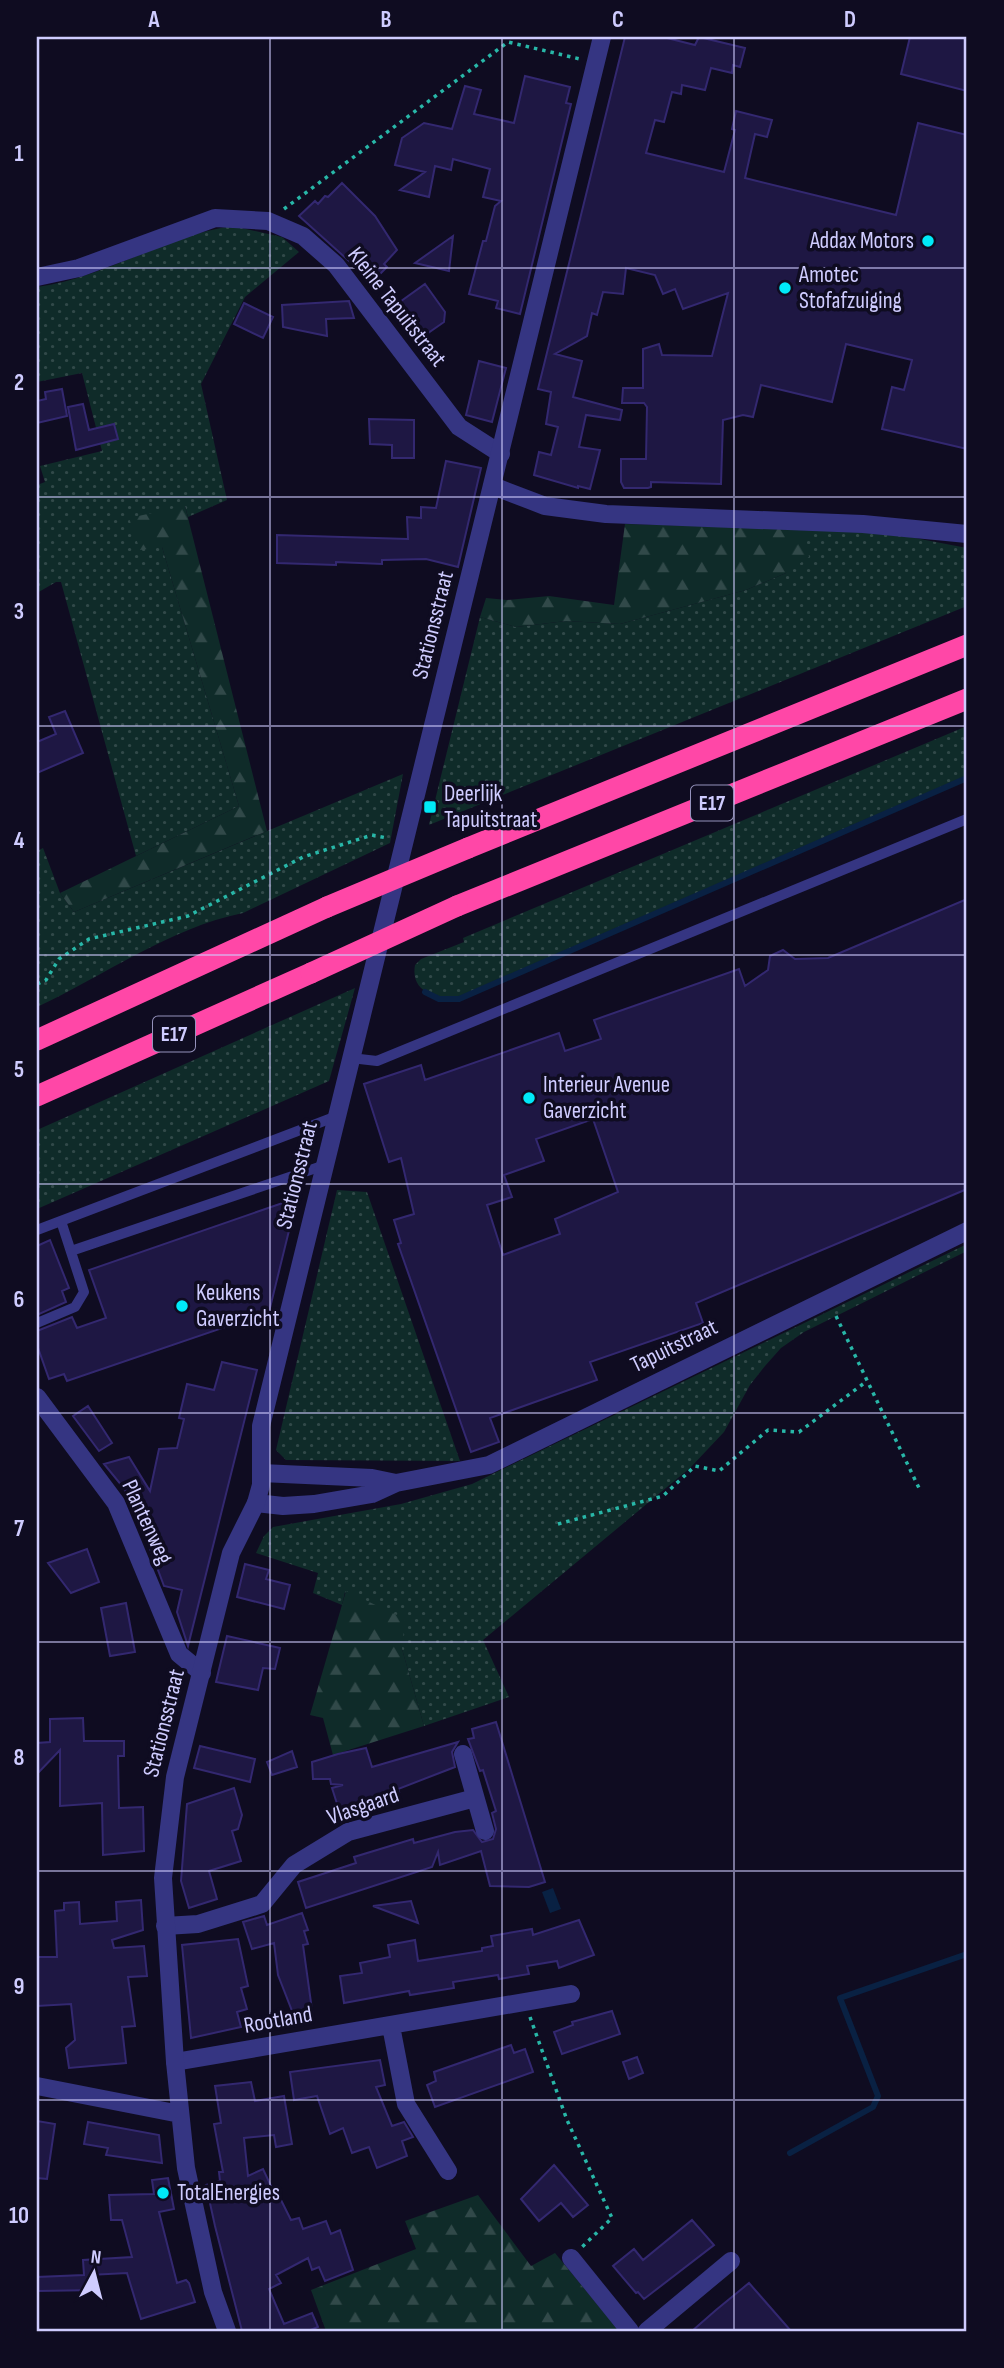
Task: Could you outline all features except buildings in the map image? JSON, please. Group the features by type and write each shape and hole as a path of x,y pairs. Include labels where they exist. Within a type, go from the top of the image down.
{"highway":[{"name":"E17","path":"37,1040 327,907 967,645"},
{"name":"E17","path":"37,1096 457,906 967,699"}],"street":[{"name":"Stationsstraat","path":"227,2331 213,2292 197,2221 174,2063 163,1878 170,1807 231,1553 256,1503 261,1474 261,1426 603,37"},
{"name":"Kleine Tapuitstraat","path":"37,276 79,268 215,218 268,221 303,236 336,265 459,427 501,454"},
{"path":"493,486 545,506 606,514 850,523 967,534"},
{"name":"Tapuitstraat","path":"256,1503 283,1507 314,1504 372,1494 396,1483 489,1465 967,1231"},
{"name":"Plantenweg","path":"37,1396 116,1503 179,1654 202,1673"},
{"name":"Tapuitstraat","path":"261,1474 372,1478 396,1483"},
{"path":"463,1754 485,1831"},
{"name":"Vlasgaard","path":"165,1926 198,1924 262,1904 294,1865 348,1832 475,1798"},
{"name":"Rootland","path":"174,2063 571,1994"},
{"path":"391,2025 405,2104 448,2171"},
{"path":"37,2086 180,2113"},
{"path":"571,2258 630,2331"},
{"path":"647,2331 731,2261"}],"lane":[{"path":"351,1058 377,1061 967,819"},
{"path":"37,1230 337,1116"},
{"path":"71,1251 325,1165"},
{"path":"37,1323 75,1307 84,1292 61,1221"}],"path":[{"path":"268,221 508,43 596,63"},
{"path":"37,984 46,980 58,960 89,939 188,916 303,857 372,835 404,845"},
{"path":"827,1298 919,1488"},
{"path":"558,1524 663,1496 695,1466 719,1471 768,1430 799,1432 867,1381"},
{"path":"524,2002 567,2120 612,2218 571,2258"}],"green space":[{"path":"232,226 282,237 299,252 245,297 201,384 227,500 188,517 185,506 162,547 239,806 136,856 61,582 37,593 37,485 45,482 40,466 102,451 82,373 37,382 37,287 87,275 182,238"},
{"path":"185,506 267,831 74,912 60,893 239,806 162,547 140,550 129,518"},
{"path":"625,524 805,529 809,557 786,573 746,590 620,624 566,621 516,627 480,617 486,598 507,600 549,596 614,605"},
{"path":"805,529 889,533 967,548 967,606 429,825 480,617 516,627 566,621 620,624 746,590 786,573"},
{"path":"967,726 967,778 459,999 435,996 421,988 417,982 415,965 421,959 464,942 463,938"},
{"path":"403,774 390,843 243,913 216,920 163,941 37,1007 37,851 43,848 60,893 74,912"},
{"path":"355,988 329,1081 37,1209 37,1130"},
{"path":"337,1190 367,1192 460,1461 286,1460 276,1450"},
{"path":"967,1244 967,1251 804,1332 781,1348 750,1385 724,1432 690,1468 483,1640 509,1697 424,1726 402,1649 345,1592 342,1605 313,1593 318,1573 256,1553 264,1536 273,1527 401,1504 472,1484"},
{"path":"346,1591 405,1619 402,1649 424,1726 333,1755 323,1718 310,1715"},
{"path":"478,2195 531,2266 555,2253 619,2331 326,2331 311,2290 416,2249 405,2221"}],"water":[{"path":"553,1888 561,1909 550,1913 542,1892"}],"waterway":[{"path":"425,992 439,999 459,999 967,778"},
{"path":"790,2153 873,2107 878,2096 840,1998 967,1954"}],"place":[{"name":"Addax Motors","path":"928,241"},
{"name":"Amotec Stofafzuiging","path":"785,288"},
{"name":"Deerlijk Tapuitstraat","path":"430,807"},
{"name":"Interieur Avenue Gaverzicht","path":"529,1098"},
{"name":"Keukens Gaverzicht","path":"182,1306"},
{"name":"TotalEnergies","path":"163,2193"}]}
